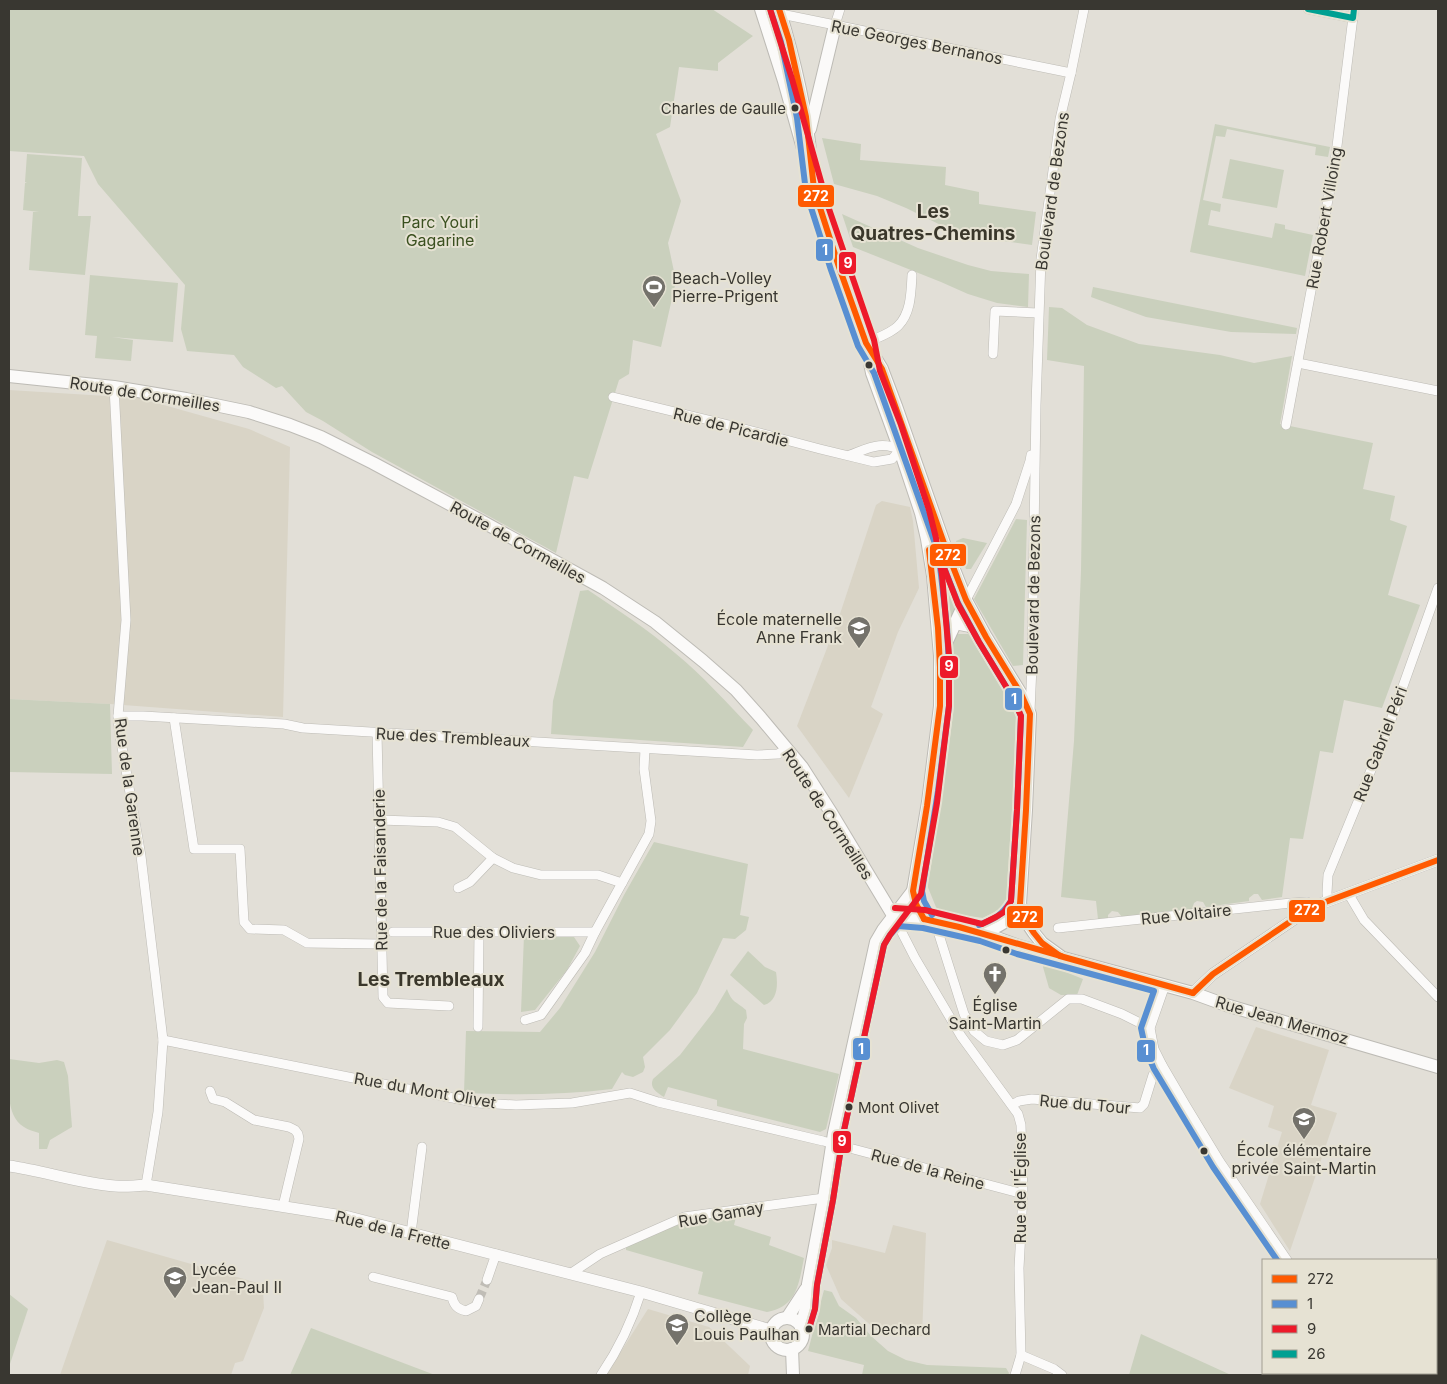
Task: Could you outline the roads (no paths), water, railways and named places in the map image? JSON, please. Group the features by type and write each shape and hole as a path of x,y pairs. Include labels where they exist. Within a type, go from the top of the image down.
{"main road":[{"path":"780,12 789,40 809,133 814,189"},
{"path":"762,14 836,259 866,343 872,373 899,428 910,465 927,539 933,576 940,656 940,706 928,802 913,891 916,904 930,920"},
{"path":"809,133 835,25"},
{"name":"Route de Cormeilles","path":"9,376 114,387 249,412 290,425 321,437 485,523 603,588 655,622 736,690 802,767 894,917"},
{"path":"910,465 966,600 1021,694 1030,714"},
{"path":"940,656 966,600"},
{"path":"955,622 970,626 986,637"},
{"name":"Boulevard de Bezons","path":"1030,714 1020,904 1026,921 1034,933 1042,943 1060,956"},
{"path":"801,1327 806,1308 808,1284 833,1144 876,942 913,891"},
{"path":"983,933 1001,925 1010,918 1020,904"},
{"name":"Rue Jean Mermoz","path":"894,917 930,920 983,933 1020,946 1193,993 1226,1005 1438,1067"},
{"path":"787,1318 808,1284"},
{"path":"787,1318 795,1321 801,1327 803,1332 800,1343 792,1349 787,1350 777,1347 771,1339 771,1330 777,1321 787,1318"},
{"path":"792,1349 793,1375"}],"street":[{"path":"835,25 840,9"},
{"name":"Boulevard de Bezons","path":"1030,714 1038,313 1042,246 1060,119 1084,9"},
{"path":"1308,9 1354,13"},
{"path":"762,14 780,12"},
{"name":"Rue Georges Bernanos","path":"780,12 835,25 1071,72"},
{"name":"Rue Robert Villoing","path":"1286,425 1335,162 1354,13"},
{"path":"866,343 897,327 906,314 911,296 912,275"},
{"path":"993,354 995,311 1038,313"},
{"path":"1298,363 1438,391"},
{"name":"Rue de la Garenne","path":"114,387 126,620 118,716 119,730 141,856 163,1040 158,1112 146,1185"},
{"name":"Rue de Picardie","path":"613,397 874,462 885,460 910,465"},
{"name":"Boulevard de Bezons","path":"966,600 1016,504 1030,461 1036,405"},
{"path":"881,445 899,428"},
{"path":"850,456 881,445 905,448"},
{"path":"885,460 892,459 905,448"},
{"name":"Rue Gabriel Péri","path":"1328,900 1328,876 1387,731 1438,588"},
{"name":"Rue des Trembleaux","path":"118,716 284,724 303,728 377,733 757,755 778,754 787,749"},
{"path":"174,718 194,849 240,850 244,922 250,929 284,930 307,943 381,944"},
{"name":"Rue de la Faisanderie","path":"377,733 383,997 388,1004 449,1006"},
{"path":"525,1020 542,1015 585,953 649,834 651,821 644,769 645,749"},
{"path":"380,820 438,822 455,827 493,858 513,868 541,875 598,875 622,883"},
{"path":"458,888 470,882 493,858"},
{"path":"1193,993 1213,974 1312,907 1438,860"},
{"path":"1348,893 1364,920 1438,997"},
{"name":"Rue Voltaire","path":"1058,928 1291,903 1307,902 1312,907"},
{"name":"Rue de l'Église","path":"894,917 914,958 961,1036 1018,1114 1021,1126 1023,1194 1019,1268 1021,1354 1015,1375"},
{"path":"930,920 964,1014 974,1031 986,1041 1002,1045 1017,1040 1068,999 1082,999 1122,1014 1150,1028"},
{"path":"478,1027 480,931"},
{"name":"Rue des Oliviers","path":"393,932 595,932"},
{"path":"1165,986 1150,1028 1154,1049 1220,1162 1286,1259"},
{"name":"Rue du Mont Olivet","path":"163,1040 478,1103 516,1105 572,1103 630,1093 658,1102 833,1144"},
{"name":"Rue du Tour","path":"1012,1105 1032,1099 1140,1108 1144,1104 1153,1075 1162,1065"},
{"path":"210,1091 212,1099 225,1102 254,1120 289,1127 298,1134 299,1139 284,1206"},
{"name":"Rue de la Reine","path":"833,1144 1023,1194"},
{"name":"Rue de la Frette","path":"411,1233 422,1147"},
{"name":"Rue de la Frette","path":"9,1166 115,1186 146,1185 349,1217 641,1292 771,1330"},
{"name":"Rue Gamay","path":"570,1274 600,1254 684,1217 824,1198"},
{"path":"487,1280 496,1254"},
{"path":"373,1278 452,1297 453,1304 458,1309 466,1311 476,1306 479,1299"},
{"path":"601,1375 610,1362 628,1325 641,1292"},
{"path":"1021,1354 1054,1369 1062,1375"}],"tunnel":[{"path":"479,1299 487,1280"}],"place":[{"name":"Charles de Gaulle","path":"795,108"},
{"name":"Beach-Volley Pierre-Prigent","path":"654,308"},
{"name":"École maternelle Anne Frank","path":"859,649"},
{"name":"Église Saint-Martin","path":"995,995"},
{"name":"Mont Olivet","path":"849,1107"},
{"name":"École élémentaire privée Saint-Martin","path":"1304,1140"},
{"name":"Lycée Jean-Paul II","path":"175,1299"},
{"name":"Martial Dechard","path":"809,1329"},
{"name":"Collège Louis Paulhan","path":"677,1346"}],"district":[{"name":"Les Quatres-Chemins","path":"933,222"},
{"name":"Les Trembleaux","path":"431,979"}],"park label":[{"name":"Parc Youri Gagarine","path":"440,231"}]}
